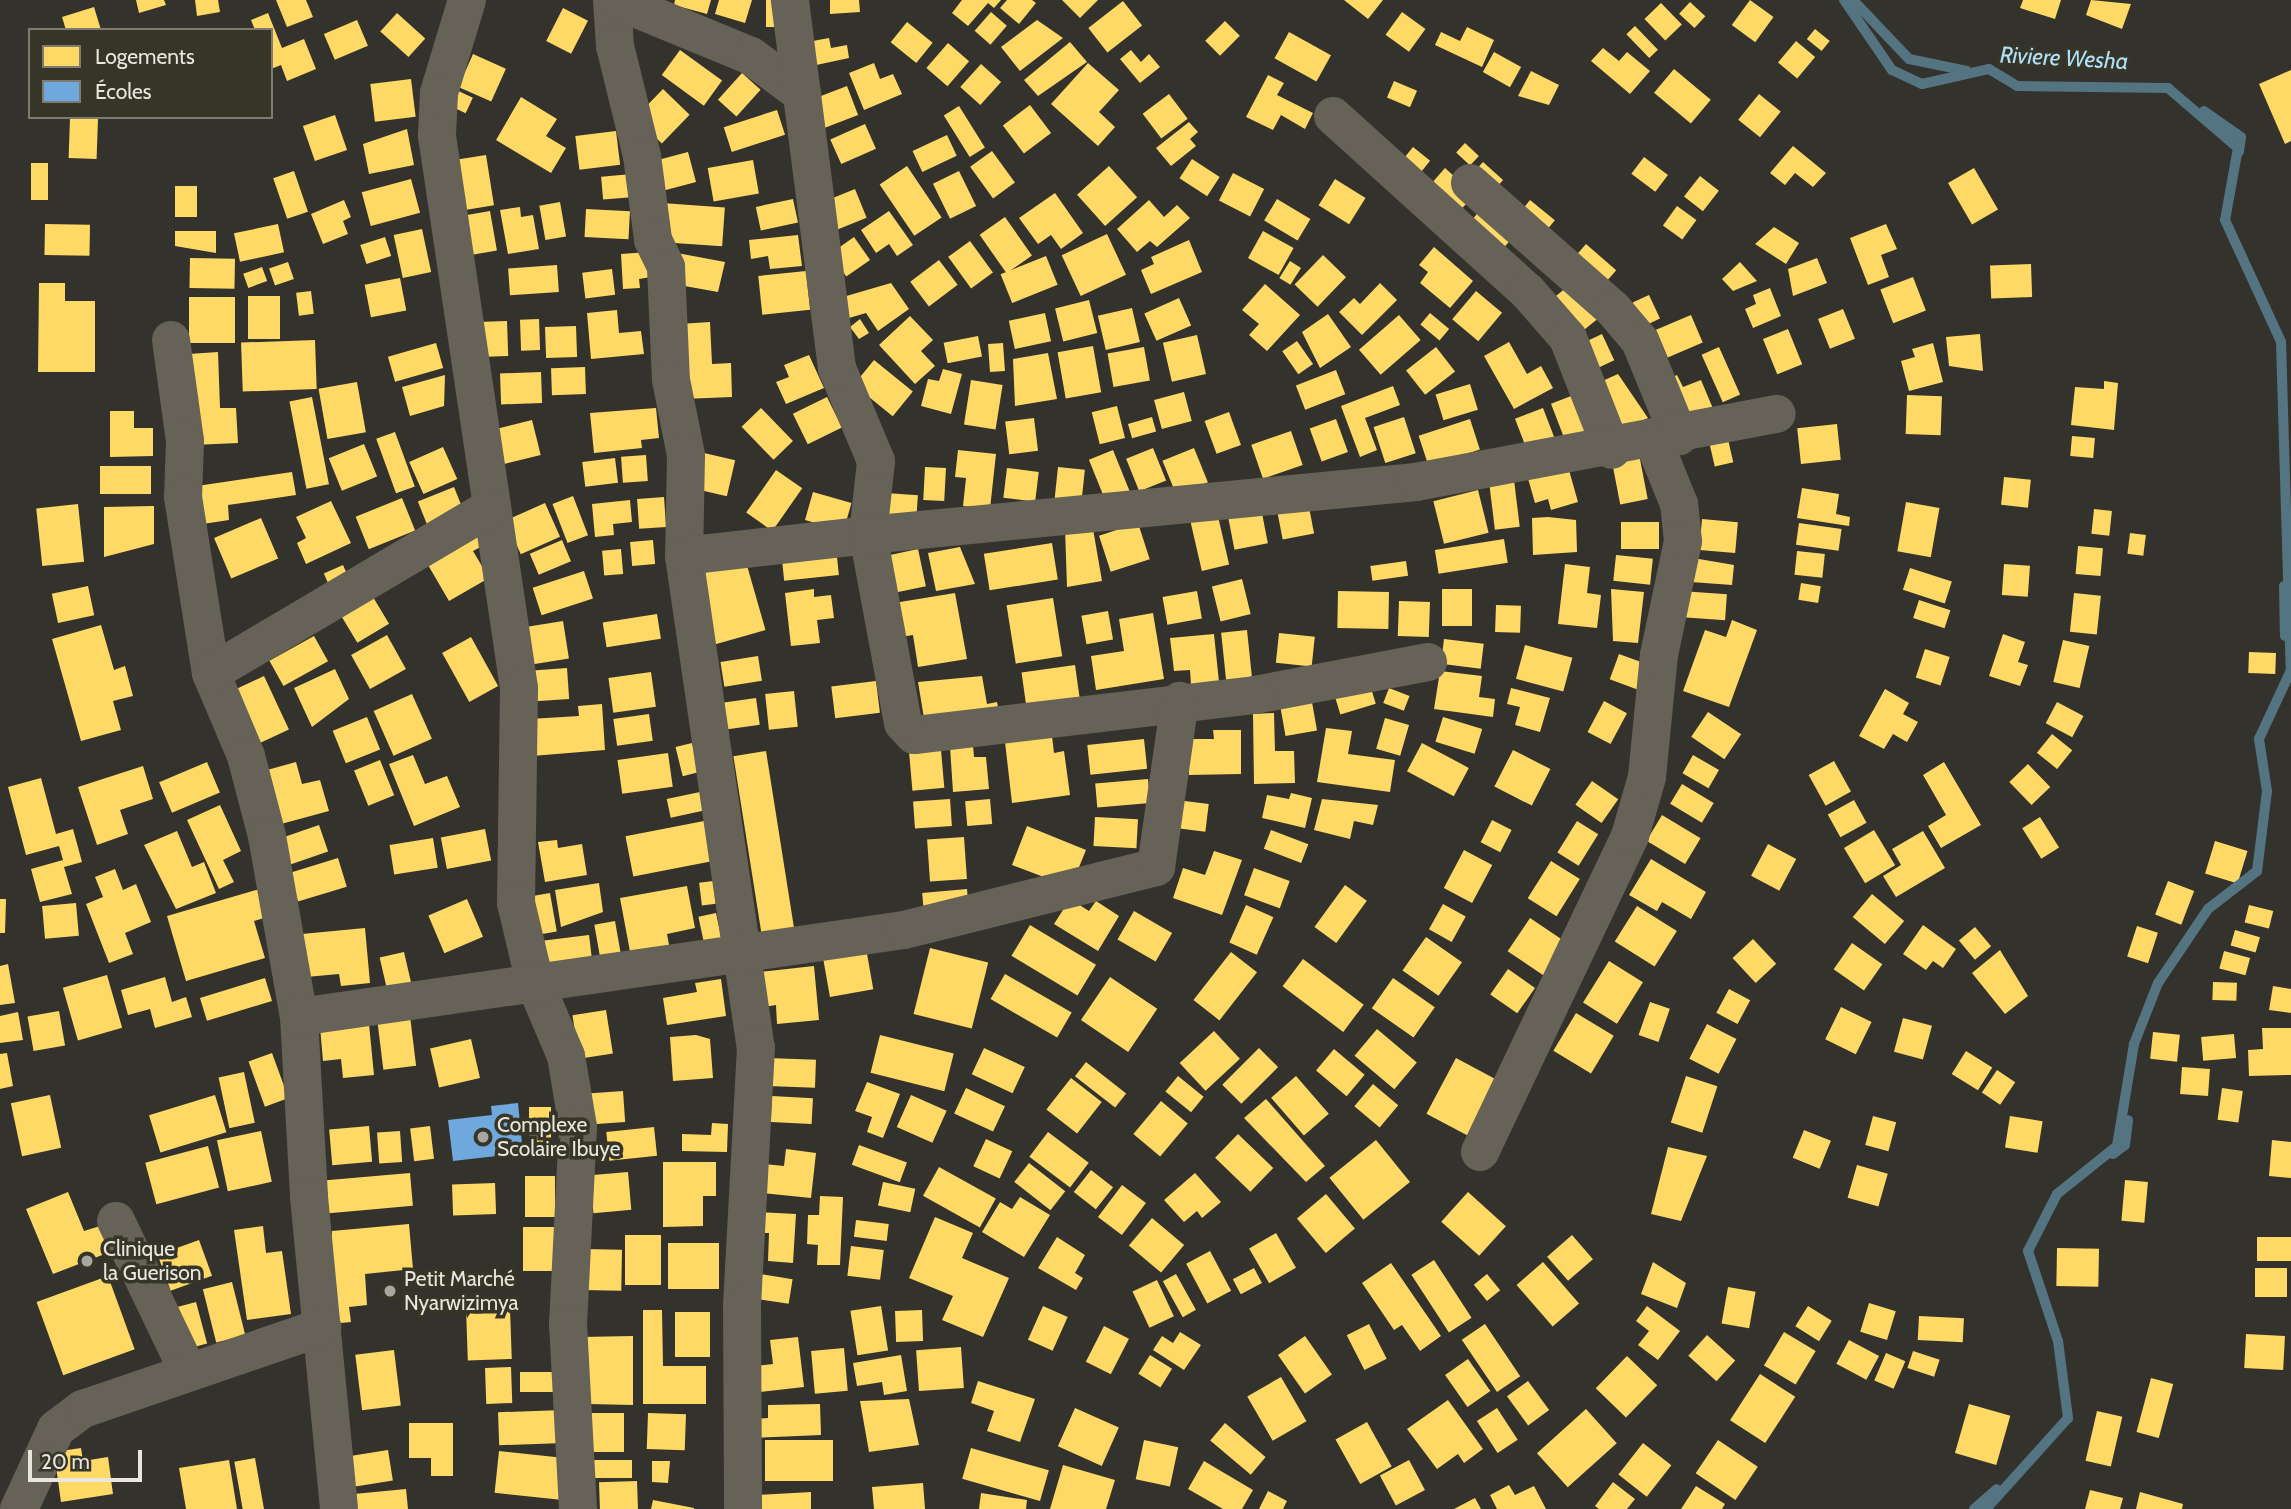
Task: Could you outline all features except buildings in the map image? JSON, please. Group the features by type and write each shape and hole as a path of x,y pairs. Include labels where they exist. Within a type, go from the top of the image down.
{"street":[{"path":"467,0 439,93 438,136 490,508 519,688 516,903 535,983 566,1056 578,1127 568,1324 578,1509"},
{"path":"743,1509 741,1306 756,1046 745,954 684,555 686,455 671,380 666,267 653,240 642,156 615,46 614,0 751,56 802,94"},
{"path":"790,0 837,368 876,461 868,535 902,723 914,735 1180,701 1255,695 1428,662"},
{"path":"1333,116 1527,291 1568,338 1612,450"},
{"path":"1470,183 1631,330 1666,439 1679,504 1683,541 1659,654 1647,777 1630,836 1480,1152"},
{"path":"171,340 185,441 183,497 211,673 246,755 267,836 299,1017 322,1327 339,1509"},
{"path":"684,555 1416,482 1612,450 1777,414"},
{"path":"211,673 490,508"},
{"path":"299,1017 904,930 1156,867 1180,701"},
{"path":"116,1221 187,1369"},
{"path":"19,1509 56,1429 83,1409 187,1369 322,1327"}],"waterway":[{"name":"Riviere Wesha","path":"1844,0 1892,70 1922,84 1989,69 2017,86 2168,88 2238,148 2225,220 2281,342 2291,670 2259,739 2267,791 2257,871 2208,909 2158,983 2134,1044 2117,1146 2057,1194 2028,1251 2058,1341 2068,1418 1986,1509"},
{"name":"Riviere Wesha","path":"1853,0 1909,59 1967,71"},
{"name":"Riviere Wesha","path":"2204,111 2241,137 2239,152"},
{"name":"Riviere Wesha","path":"2284,586 2285,636"},
{"name":"Riviere Wesha","path":"2113,1154 2125,1145 2128,1120"},
{"name":"Riviere Wesha","path":"1974,1509 1997,1489"}],"place":[{"name":"Complexe Scolaire Ibuye","path":"483,1137"},
{"name":"Clinique la Guerison","path":"87,1261"},
{"name":"Petit Marché Nyarwizimya","path":"390,1291"}]}
